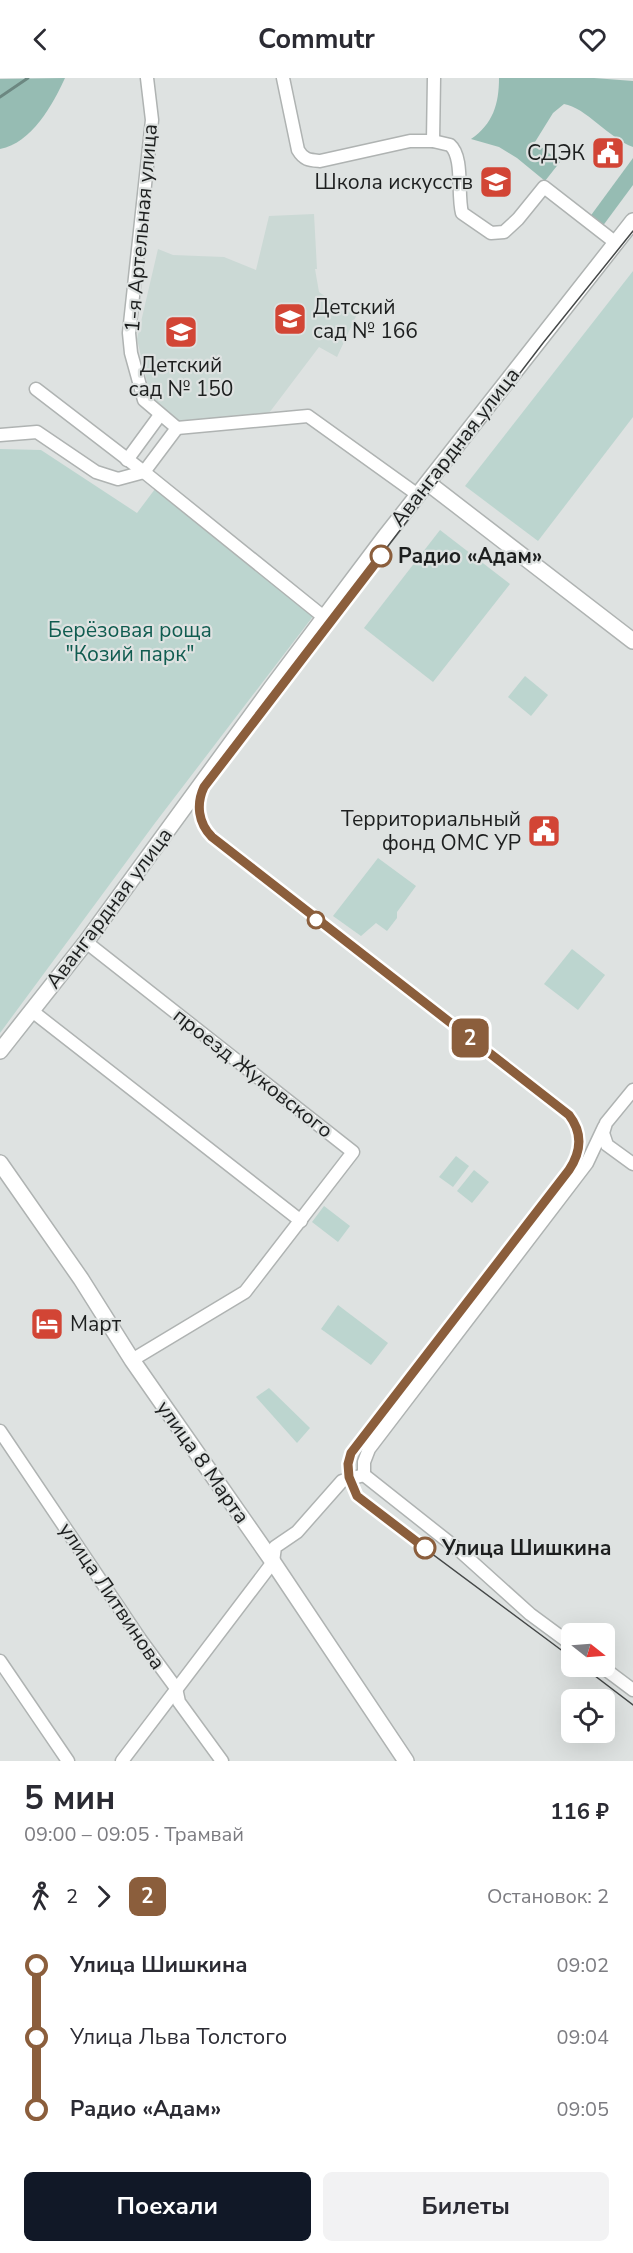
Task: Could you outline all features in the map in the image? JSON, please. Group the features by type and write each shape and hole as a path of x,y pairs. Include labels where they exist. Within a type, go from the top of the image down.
{"street":[{"name":"1-я Артельная улица","path":"147,78 152,120 129,333 131,353 144,400 177,428"},
{"path":"283,78 298,150 302,157 308,160 320,161 350,156 410,141 433,141 450,145 458,156 459,200 462,213 491,233 504,232 518,219 544,187 616,243"},
{"path":"433,141 434,78"},
{"name":"Авангардная улица","path":"0,1051 86,942 265,696 538,339 633,221"},
{"path":"36,389 144,472 325,618"},
{"path":"127,460 160,415"},
{"path":"0,435 37,432 96,472 117,479 144,472 177,428 308,416 423,489 633,641"},
{"name":"проезд Жуковского","path":"86,942 353,1152 245,1292 132,1360"},
{"path":"32,1011 301,1221"},
{"path":"364,1475 364,1462 369,1449 587,1163 604,1127 633,1090"},
{"path":"604,1127 603,1133 608,1145 633,1164"},
{"name":"улица 8 Марта","path":"0,1163 81,1279 132,1360 273,1562 406,1761"},
{"name":"улица Литвинова","path":"0,1431 140,1639 176,1688 178,1702 222,1761"},
{"path":"122,1761 273,1562 275,1546 297,1532 342,1481 364,1475"},
{"path":"364,1475 460,1551 530,1614 561,1637"},
{"path":"0,1661 68,1761"},
{"path":"615,1676 633,1690"}],"shaded area":[{"path":"314,214 317,269 315,269 319,292 337,305 337,311 358,312 337,357 319,347 266,417 179,422 165,412 150,395 137,339 158,249 173,255 224,257 256,270 269,216"}],"green space":[{"path":"65,78 48,110 31,131 22,139 0,149 0,79"},
{"path":"499,78 594,78 633,81 633,147 572,106 564,104 553,113 535,142 560,162 545,181 517,158 499,147 471,139 490,120 498,96"},
{"path":"633,158 633,185 602,227 589,218"},
{"path":"633,271 633,417 538,541 465,486"},
{"name":"Берёзовая роща \"Козий парк\"","path":"0,449 41,450 137,513 155,489 314,615 155,823 0,1033"},
{"path":"440,530 510,584 433,682 364,628"},
{"path":"525,676 548,695 531,716 508,697"},
{"path":"378,858 416,886 397,912 397,918 387,931 376,923 361,936 333,916"},
{"path":"572,949 605,975 578,1010 544,984"},
{"path":"456,1156 469,1166 453,1187 439,1177"},
{"path":"474,1170 489,1182 472,1203 457,1191"},
{"path":"324,1206 350,1226 338,1242 312,1222"},
{"path":"338,1305 388,1343 371,1365 321,1329"},
{"path":"269,1388 310,1428 297,1443 256,1397"}],"waterway":[{"path":"0,97 28,78"}],"tram line":[{"path":"561,1650 361,1501 352,1487 349,1465 357,1443 574,1162 579,1144 576,1126 569,1115 212,836 203,825 199,807 204,787 543,343 633,231"},
{"name":"2","path":"381,556 204,787 200,795 199,810 205,828 212,837 569,1115 576,1128 579,1140 578,1156 569,1170 351,1453 348,1464 349,1477 360,1501 425,1548"},
{"path":"596,1677 633,1705"}],"place":[{"name":"СДЭК","path":"608,153"},
{"name":"Школа искусств","path":"496,182"},
{"name":"Детский сад № 166","path":"290,319"},
{"name":"Детский сад № 150","path":"181,332"},
{"name":"Радио «Адам»","path":"381,556"},
{"name":"Территориальный фонд ОМС УР","path":"544,831"},
{"name":"Март","path":"47,1324"},
{"name":"Улица Шишкина","path":"425,1548"}]}
